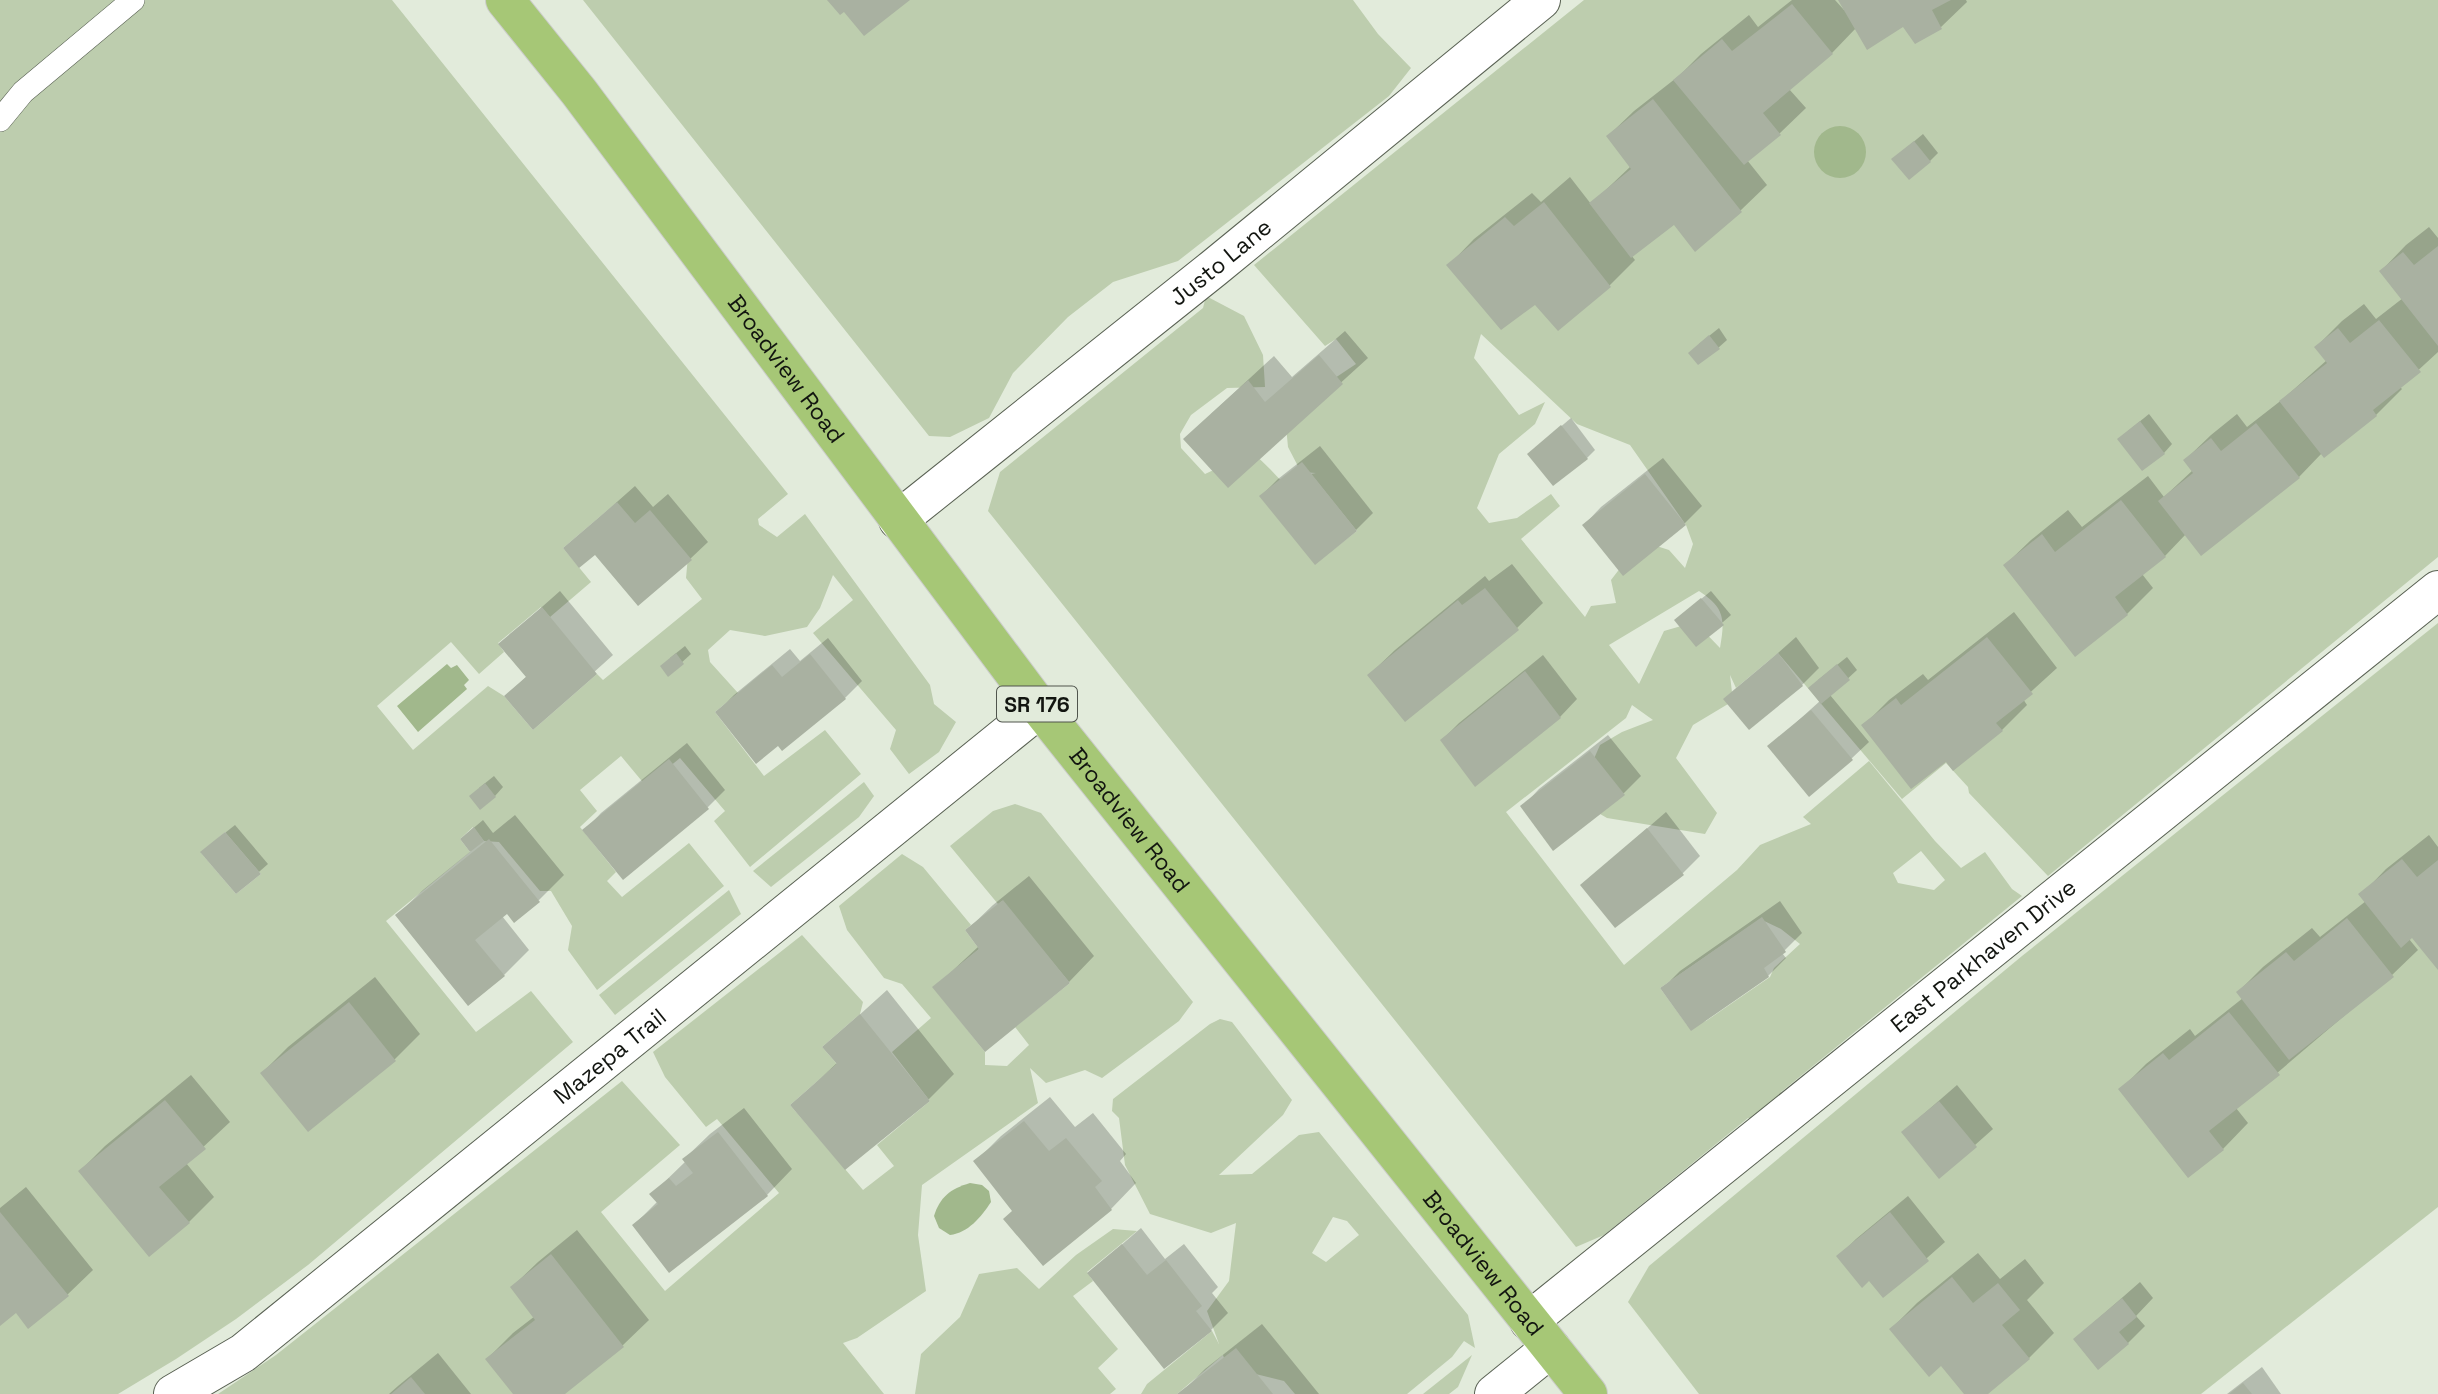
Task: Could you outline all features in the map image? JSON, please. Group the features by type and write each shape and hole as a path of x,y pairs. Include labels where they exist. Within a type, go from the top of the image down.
{"main road":[{"name":"Broadview Road","path":"505,0 579,92 1040,708 1588,1394"}],"street":[{"name":"Justo Lane","path":"898,520 1214,268 1541,0"},
{"name":"East Parkhaven Drive","path":"1494,1394 1540,1334 1974,966 2438,590"},
{"name":"Mazepa Trail","path":"173,1394 243,1353 1040,708"}],"lane":[{"path":"0,120 23,92 133,0"}],"shaded area":[{"path":"0,0 392,0 788,494 758,519 759,525 777,537 805,514 930,685 934,704 956,722 939,752 909,774 890,749 896,730 813,633 853,600 833,575 820,608 807,627 765,636 730,630 708,650 710,662 738,693 715,712 764,776 825,730 861,774 750,867 714,821 725,811 680,758 646,786 621,756 580,790 597,811 580,827 616,872 607,881 622,897 689,843 724,886 597,990 568,950 572,926 551,891 540,891 499,842 484,841 473,827 460,839 470,852 386,921 476,1032 531,991 573,1042 308,1265 236,1319 176,1359 118,1394 0,1394","holes":["616,503 639,535 688,556 686,578 702,599 603,680 597,674 533,730 504,696 488,686 413,750 377,706 451,642 479,674 504,652 498,643 541,607 550,617 591,582 563,548","225,832 261,874 236,894 201,853"]},
{"path":"583,0 1353,0 1378,34 1411,68 1389,96 1178,261 1113,282 1068,317 1013,373 989,418 950,437 929,436"},
{"path":"1584,0 2438,0 2438,557 2048,876 1969,793 1968,787 1946,763 1902,799 1778,653 1736,688 1730,675 1733,701 1693,725 1676,758 1717,813 1705,834 1607,818 1576,800 1600,745 1622,732 1653,720 1632,705 1626,718 1506,812 1624,965 1737,870 1760,845 1811,824 1803,817 1869,761 1935,841 1961,868 1985,852 2012,889 2022,896 1781,1092 1782,1105 1754,1120 1748,1118 1604,1235 1576,1247 988,511 1000,472 1203,308 1206,296 1244,316 1263,355 1265,387 1227,388 1191,415 1180,434 1181,448 1205,474 1252,452 1286,486 1334,549 1357,531 1311,474 1316,473 1301,472 1288,447 1284,405 1326,384 1356,364 1336,339 1325,346 1254,265","holes":["1481,334 1577,424 1630,445 1686,525 1693,544 1685,568 1669,550 1641,541 1611,580 1616,603 1591,606 1585,617 1521,539 1560,506 1551,494 1517,518 1489,523 1477,508 1499,454 1535,424 1545,402 1519,415 1474,358","1699,591 1714,603 1721,615 1720,648 1695,622 1664,631 1639,684 1609,645","1921,851 1945,880 1934,890 1898,883 1893,873","1760,919 1781,929 1800,944 1774,968 1770,977 1706,1021 1687,1025 1660,988"]},
{"path":"1840,126 1859,133 1866,152 1859,171 1840,178 1821,171 1814,152 1821,133"},
{"path":"2438,623 2438,1207 2201,1394 1699,1394 1628,1302 1649,1266 2022,956"},
{"path":"447,664 451,668 457,665 469,680 464,685 467,689 418,732 397,706"},
{"path":"864,782 874,796 859,817 771,887 753,871"},
{"path":"1015,804 1041,813 1193,1002 1179,1021 1102,1078 1085,1070 1046,1083 1030,1068 1038,1103 922,1185 918,1235 926,1291 857,1338 843,1343 884,1394 218,1394 276,1355 622,1081 680,1145 601,1212 665,1291 779,1193 717,1119 706,1127 665,1077 653,1052 802,935 863,1002 860,1014 822,1047 837,1064 790,1105 863,1190 894,1166 877,1145 930,1101 892,1052 931,1018 902,984 884,978 847,930 839,906 902,854 923,867 971,925 965,930 979,949 933,987 985,1052 985,1065 1007,1066 1029,1045 1015,1027 1070,983 1002,901 998,904 950,846 993,811"},
{"path":"729,890 741,914 615,1015 599,995"},
{"path":"1220,1019 1232,1022 1292,1100 1283,1115 1219,1175 1252,1174 1299,1135 1319,1132 1468,1315 1475,1348 1464,1341 1452,1357 1407,1394 1295,1394 1284,1381 1227,1367 1223,1355 1177,1394 1141,1394 1147,1384 1212,1331 1219,1344 1207,1311 1229,1281 1236,1223 1211,1233 1150,1214 1125,1165 1119,1118 1112,1111 1113,1099","holes":["1333,1217 1347,1221 1359,1235 1326,1262 1312,1253"]},
{"path":"970,1183 982,1185 989,1191 991,1202 968,1228 950,1235 939,1228 934,1216 936,1209 947,1195"},
{"path":"1113,1229 1137,1231 1087,1272 1093,1281 1073,1296 1118,1349 1098,1368 1116,1389 1110,1394 915,1394 921,1354 960,1317 979,1274 1017,1268 1039,1289 1076,1255"},
{"path":"1472,1355 1458,1387 1449,1394 1423,1394"}],"building":[{"path":"827,0 910,0 864,36 844,12 840,15"},
{"path":"1838,0 1951,0 1932,10 1942,29 1915,44 1903,27 1867,50"},
{"path":"1792,4 1833,54 1763,113 1781,135 1744,165 1673,80 1722,39 1732,51"},
{"path":"1653,99 1742,212 1695,252 1674,225 1631,258 1589,203 1631,169 1606,136"},
{"path":"1914,141 1931,162 1909,180 1891,159"},
{"path":"1544,202 1611,287 1558,331 1535,305 1501,330 1446,265 1505,217 1514,226"},
{"path":"2438,246 2438,346 2379,271 2403,252 2414,265"},
{"path":"2379,320 2421,372 2373,410 2377,416 2324,458 2279,401 2327,363 2314,347 2338,328 2350,343"},
{"path":"1709,335 1720,349 1698,365 1688,353"},
{"path":"1319,355 1343,384 1228,488 1183,439 1248,380 1265,402"},
{"path":"2140,421 2165,454 2142,471 2117,439"},
{"path":"2256,423 2300,478 2201,556 2158,501 2193,473 2183,460 2211,438 2221,451"},
{"path":"1561,425 1588,459 1553,486 1527,454"},
{"path":"1302,462 1357,531 1315,565 1259,496"},
{"path":"1645,474 1686,525 1623,576 1582,525"},
{"path":"2121,500 2166,557 2115,597 2128,615 2075,657 2003,565 2042,534 2055,552"},
{"path":"617,502 635,523 650,510 692,560 638,606 595,555 579,568 563,548"},
{"path":"1485,588 1519,630 1405,722 1367,675 1458,600 1462,605"},
{"path":"1701,598 1724,625 1696,647 1674,620"},
{"path":"542,607 597,674 533,730 504,696 526,677 498,644"},
{"path":"1987,637 2033,694 1996,723 2003,731 1953,771 1946,762 1911,789 1861,725 1896,698 1901,705"},
{"path":"676,653 684,664 668,677 660,666"},
{"path":"1778,653 1803,686 1749,730 1723,699"},
{"path":"810,654 846,699 782,751 778,746 756,764 715,712 772,665 782,677"},
{"path":"1837,664 1850,680 1821,704 1808,688"},
{"path":"1525,671 1561,718 1475,787 1440,740"},
{"path":"1811,710 1853,760 1809,797 1767,746"},
{"path":"1590,751 1625,795 1553,851 1520,806"},
{"path":"669,759 709,809 623,880 582,830"},
{"path":"485,783 496,797 480,810 469,796"},
{"path":"474,827 484,841 470,852 460,839"},
{"path":"1647,828 1684,875 1615,928 1580,885"},
{"path":"225,832 261,874 236,894 200,852"},
{"path":"489,839 540,902 514,923 507,914 475,940 505,976 468,1006 395,915"},
{"path":"2402,859 2417,877 2438,860 2438,970 2412,938 2401,948 2358,894"},
{"path":"1003,900 1070,983 985,1052 932,987 979,949 965,930"},
{"path":"1762,917 1786,952 1764,968 1769,977 1691,1031 1660,988"},
{"path":"2347,918 2394,977 2289,1060 2236,992 2286,952 2294,961"},
{"path":"349,1002 396,1061 308,1132 260,1073"},
{"path":"2229,1012 2280,1075 2209,1131 2224,1150 2188,1178 2118,1089 2163,1053 2169,1060"},
{"path":"860,1014 930,1101 845,1170 790,1105 837,1064 822,1047"},
{"path":"165,1100 206,1149 159,1187 190,1223 149,1257 78,1171"},
{"path":"1939,1101 1977,1147 1939,1179 1901,1132"},
{"path":"1024,1121 1049,1151 1066,1138 1102,1181 1095,1187 1112,1210 1043,1266 1003,1219 1012,1211 973,1161"},
{"path":"718,1132 768,1196 669,1273 632,1225 658,1204 649,1194 669,1178 676,1186 693,1173 682,1159"},
{"path":"0,1212 69,1296 28,1329 16,1313 0,1326"},
{"path":"1890,1212 1929,1261 1883,1298 1869,1281 1862,1288 1836,1256"},
{"path":"1122,1244 1147,1275 1166,1260 1202,1306 1196,1311 1212,1331 1164,1369 1087,1273"},
{"path":"551,1254 624,1347 565,1394 513,1394 485,1359 535,1320 510,1287"},
{"path":"1952,1277 1973,1303 1998,1283 2020,1310 2002,1325 2030,1359 1988,1394 1964,1394 1941,1366 1929,1377 1889,1329"},
{"path":"2122,1298 2137,1317 2119,1332 2129,1344 2098,1370 2073,1339"},
{"path":"1236,1348 1273,1394 1177,1394"},
{"path":"411,1377 425,1394 391,1394"},
{"path":"2243,1383 2252,1394 2229,1394"}]}
